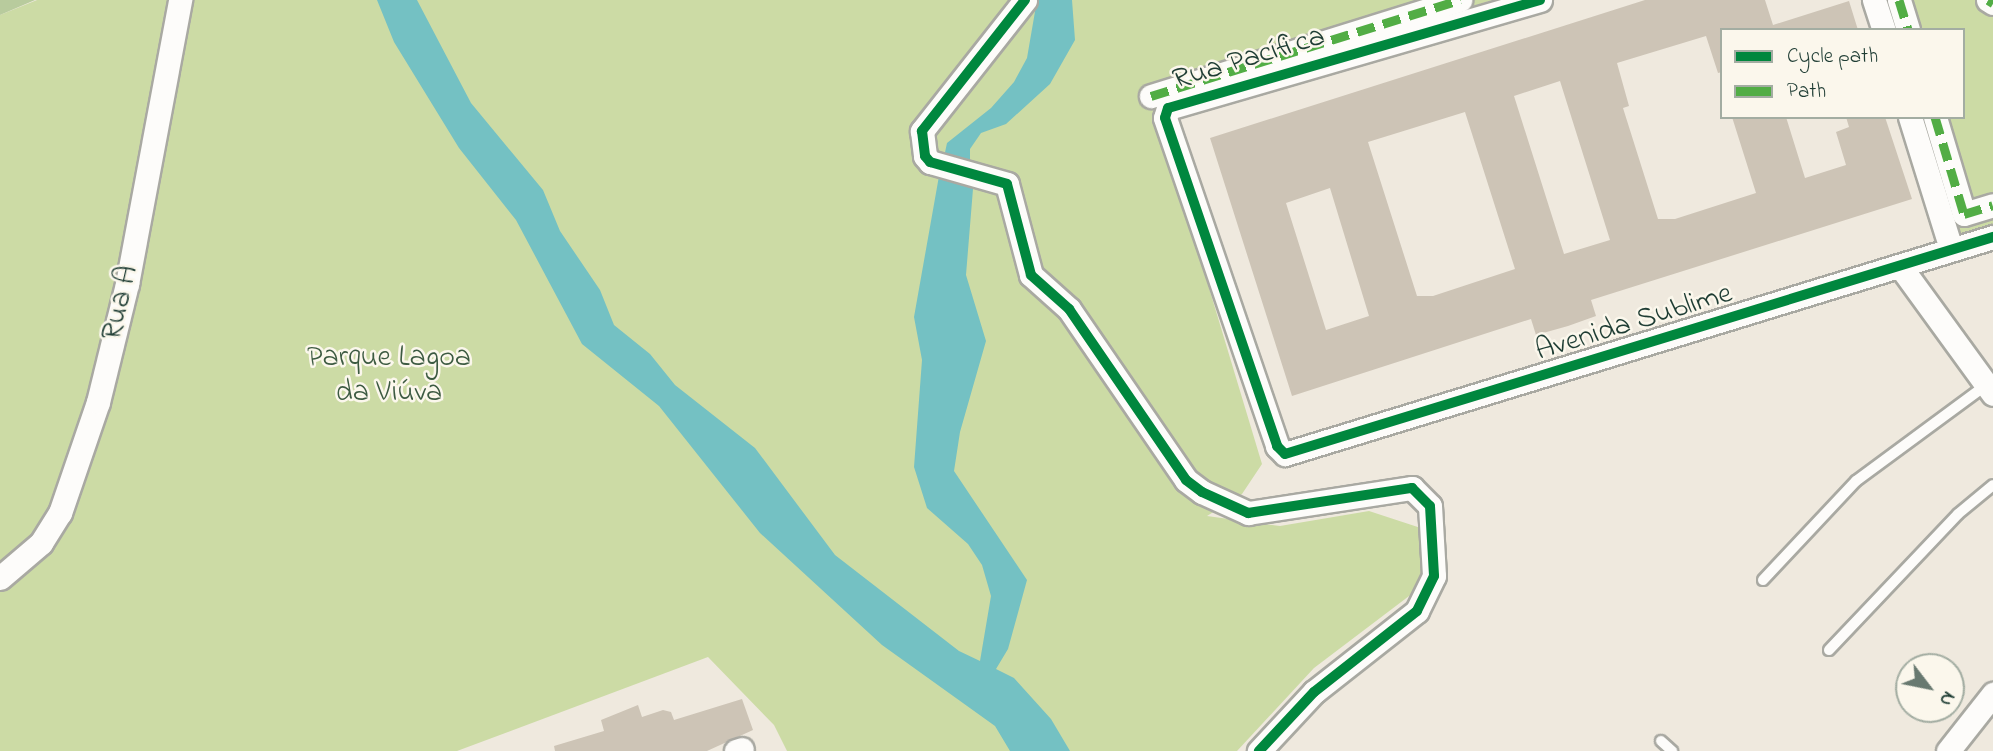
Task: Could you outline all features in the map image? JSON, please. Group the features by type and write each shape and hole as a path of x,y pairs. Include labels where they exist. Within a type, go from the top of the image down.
{"street":[{"name":"Rua A","path":"0,578 41,543 60,513 98,402 127,284 180,0"},
{"path":"1025,0 922,131 925,156 930,162 1007,184 1031,275 1069,309 1122,391 1186,480 1202,492 1248,513 1412,488 1430,506 1434,576 1417,611 1314,692 1259,751"},
{"path":"1151,96 1460,0"},
{"name":"Rua Pacífica","path":"1289,455 1278,446 1165,118 1168,108 1540,0"},
{"path":"1874,0 1883,28"},
{"path":"1899,0 1907,28"},
{"path":"1988,0 1993,3"},
{"path":"1911,119 1951,249"},
{"path":"1936,119 1964,214 1993,205"},
{"name":"Avenida Sublime","path":"1289,455 1993,237"},
{"path":"1900,266 1989,389"},
{"path":"1948,751 1993,694"}],"lane":[{"path":"1763,580 1856,481 1989,389"},
{"path":"1829,650 1958,514 1993,485"},
{"path":"1661,740 1672,751"}],"green space":[{"path":"0,0 35,0 0,15"},
{"name":"Parque Lagoa da Viúva","path":"37,0 1493,0 1153,102 1262,464 1242,494 1207,516 1280,526 1369,511 1433,532 1417,590 1314,668 1237,751 787,751 774,725 708,657 457,751 0,751 0,15"},
{"path":"1887,0 1993,0 1993,225 1957,236 1923,119 1965,119 1965,28 1895,28"}],"water":[{"path":"377,0 417,0 471,103 543,190 560,231 600,290 614,325 650,354 675,385 755,448 835,555 959,651 980,661 991,596 982,565 968,544 927,508 914,467 922,360 914,317 939,176 968,182 973,189 966,275 986,341 960,432 954,471 1027,580 1008,649 996,669 1014,678 1051,719 1070,751 1010,751 995,726 882,645 760,533 659,406 582,344 516,220 459,148 394,42"},
{"path":"1037,0 1072,0 1075,40 1050,84 1006,124 981,133 970,149 970,163 944,157 947,143 991,108 1014,82 1027,58"}],"building":[{"path":"1645,0 1765,0 1773,25 1849,1 1857,28 1720,28 1720,72 1706,36 1617,63 1629,106 1623,108 1658,219 1675,219 1756,193 1733,119 1787,119 1805,178 1846,165 1836,132 1849,127 1847,119 1886,119 1912,199 1591,300 1596,316 1568,326 1536,335 1531,319 1292,396 1210,138","holes":["1560,81 1610,240 1564,254 1514,96","1465,112 1515,269 1433,296 1417,296 1368,142","1330,188 1369,316 1326,330 1286,203"]},
{"path":"742,699 753,730 707,751 555,751 554,746 604,731 601,720 638,705 642,717 663,710 671,712 674,720"}],"marked path":[{"path":"1151,96 1460,0"},
{"path":"1899,0 1907,28"},
{"path":"1988,0 1993,3"},
{"path":"1936,119 1964,214 1993,205"}],"cycle path":[{"path":"1025,0 922,131 925,156 930,162 1007,184 1031,275 1069,309 1186,480 1202,492 1248,513 1412,488 1430,506 1434,576 1417,611 1314,692 1259,751"},
{"path":"1540,0 1168,108 1165,118 1277,446 1285,454 1993,237"}]}
